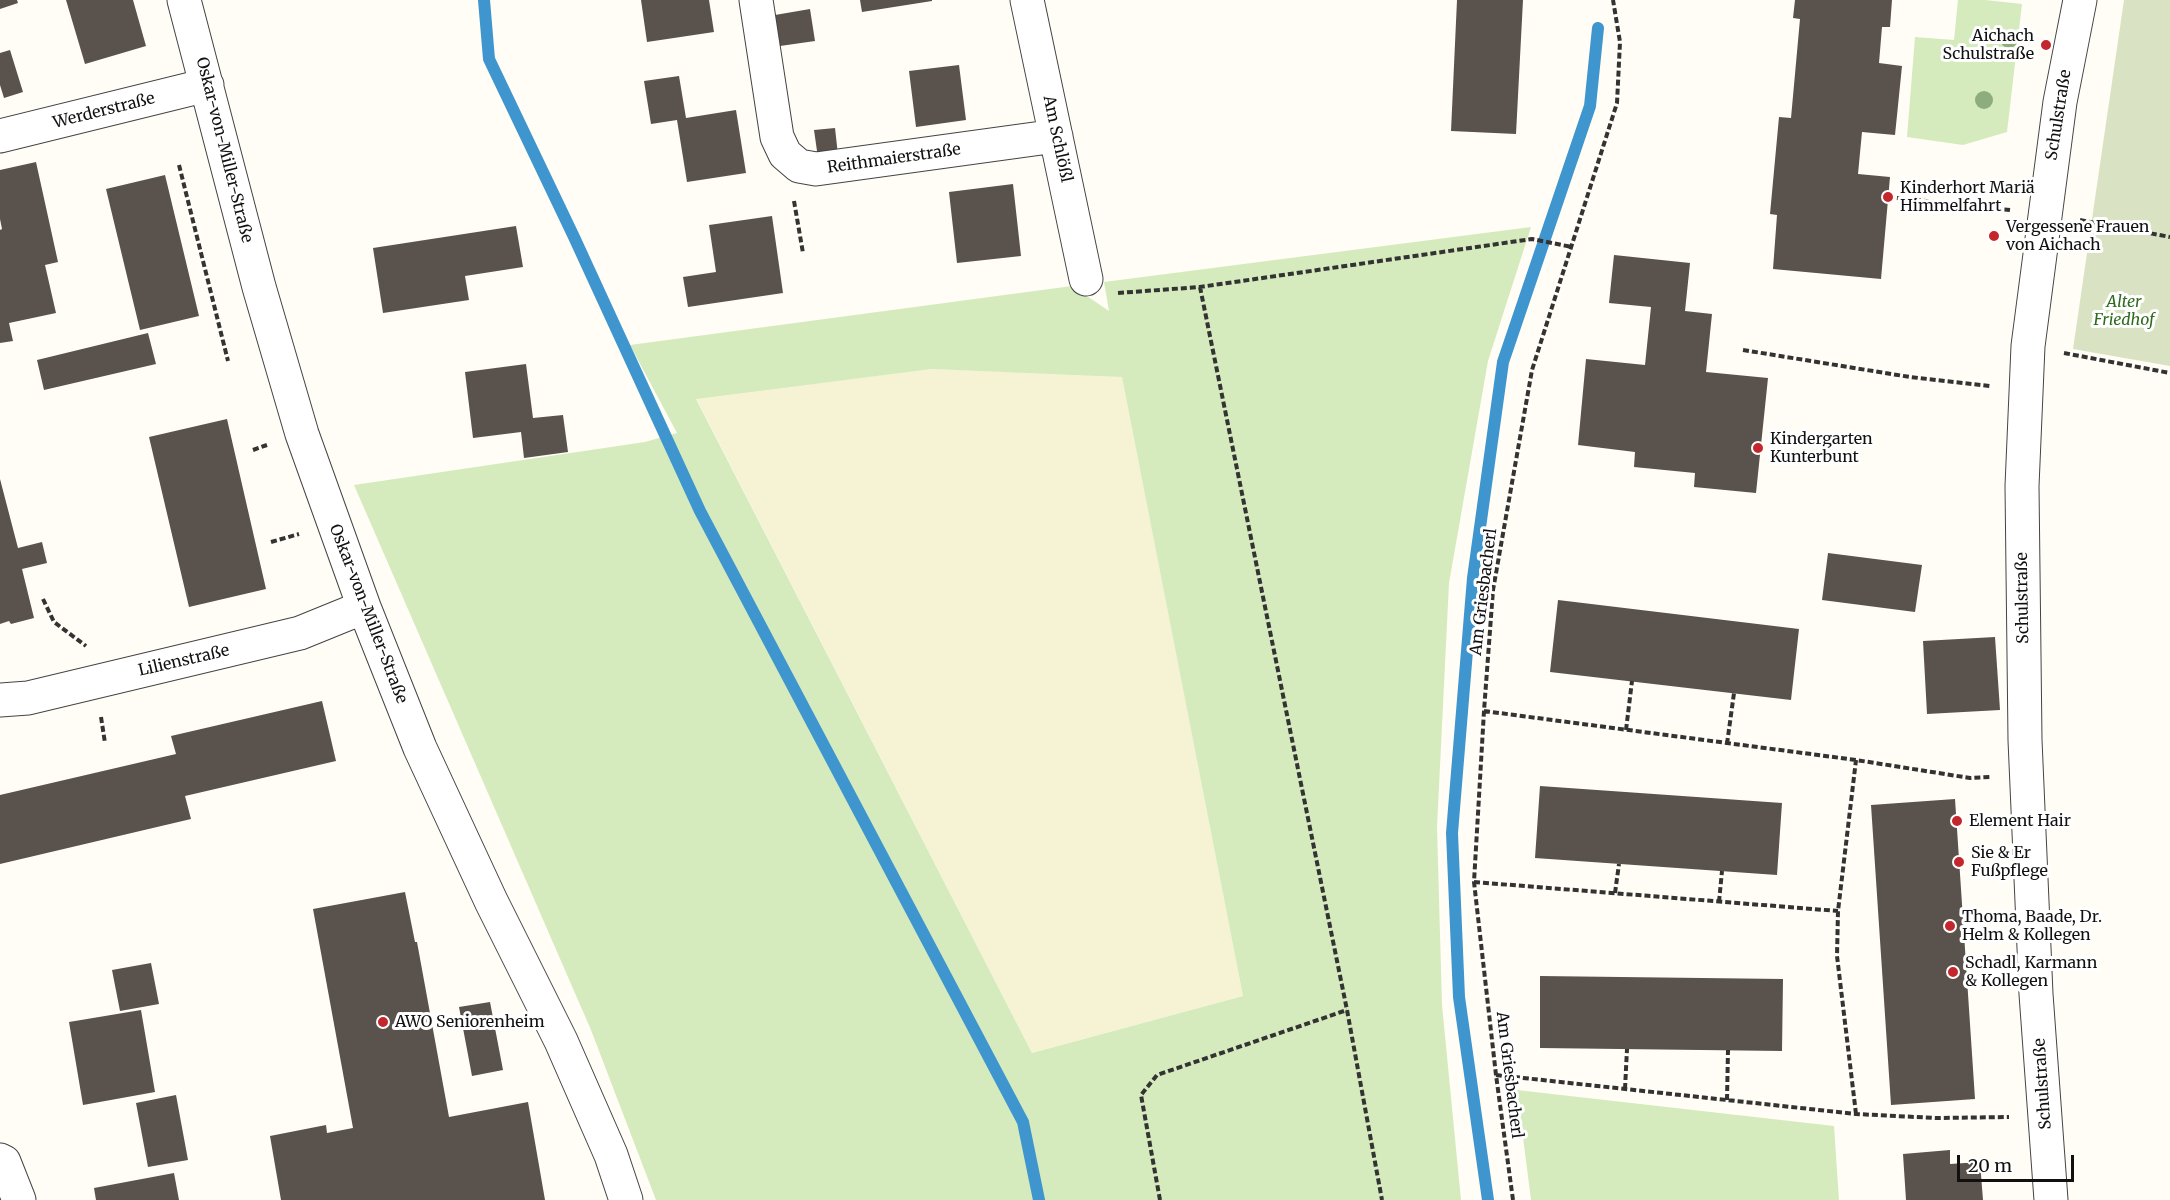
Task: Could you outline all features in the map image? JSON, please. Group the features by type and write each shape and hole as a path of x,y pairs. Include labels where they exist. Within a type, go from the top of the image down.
{"street":[{"name":"Oskar-von-Miller-Straße","path":"184,0 259,286 305,443 364,607 420,748 490,901 561,1041 611,1155 626,1200"},
{"name":"Reithmaierstraße","path":"756,0 777,137 785,154 799,166 816,169 1056,136"},
{"name":"Am Schlößl","path":"1027,0 1086,279"},
{"name":"Schulstraße","path":"2051,1200 2036,994 2026,776 2022,529 2028,346 2060,102 2080,0"},
{"name":"Werderstraße","path":"0,136 207,85"},
{"name":"Lilienstraße","path":"0,700 28,698 300,633 364,607"},
{"path":"0,1160 4,1162 19,1200"}],"path":[{"name":"Am Griesbacherl","path":"1514,1200 1496,1075 1474,882 1493,590 1532,370 1617,103 1620,42 1613,0"},
{"path":"179,165 228,361"},
{"path":"1888,197 2044,214 2170,237"},
{"path":"1086,279 1092,287 1107,294 1200,287 1532,239 1558,242 1572,247"},
{"path":"1200,287 1347,1010 1382,1200"},
{"path":"2028,346 2170,373"},
{"path":"1743,350 1910,377 2026,391"},
{"path":"44,598 54,622 100,656 107,679"},
{"path":"1626,730 1632,681"},
{"path":"1727,744 1734,693"},
{"path":"1484,711 1856,760 1970,778 2026,776"},
{"path":"1856,760 1838,911 1837,956 1856,1114"},
{"path":"1615,893 1619,864"},
{"path":"1719,902 1722,871"},
{"path":"1474,882 1838,911"},
{"path":"1160,1200 1141,1095 1157,1075 1347,1010"},
{"path":"1625,1089 1628,1049"},
{"path":"1727,1100 1728,1050"},
{"path":"1496,1075 1856,1114 1980,1119 2045,1114"}],"shaded area":[{"path":"932,369 1122,376 1243,996 1032,1053 696,398"}],"green space":[{"path":"1958,0 2022,4 2007,132 1963,145 1907,137 1915,37 1954,40"},
{"name":"Alter Friedhof","path":"2124,0 2170,0 2170,366 2073,349"},
{"path":"1531,227 1488,361 1449,583 1437,827 1442,1005 1461,1200 656,1200 591,1030 354,485 645,442 677,433 630,345 1072,286 1109,311 1104,282","holes":["932,369 1122,377 1243,996 1032,1053 696,399"]},
{"path":"1517,1090 1834,1126 1839,1200 1531,1200"}],"building":[{"path":"0,0 17,0 18,3 0,9"},
{"path":"66,0 133,0 146,46 85,64"},
{"path":"641,0 709,0 714,32 647,42"},
{"path":"860,0 932,0 932,1 862,12"},
{"path":"1457,0 1523,0 1516,134 1451,131"},
{"path":"1795,0 1892,0 1890,27 1882,27 1879,63 1902,66 1895,135 1862,132 1858,174 1890,177 1881,279 1773,269 1777,215 1770,214 1779,117 1791,118 1800,19 1793,18"},
{"path":"810,9 815,41 780,46 775,15"},
{"path":"10,50 23,92 4,98 0,85 0,53"},
{"path":"959,65 966,120 916,127 909,71"},
{"path":"679,76 686,118 736,110 746,173 687,182 677,120 651,124 644,81"},
{"path":"835,128 838,155 818,158 814,130"},
{"path":"36,162 58,262 45,265 56,313 9,323 13,341 0,343 0,230 2,229 0,170"},
{"path":"165,175 199,316 140,330 106,189"},
{"path":"1013,184 1021,256 957,263 949,192"},
{"path":"772,216 783,293 688,307 683,277 716,272 709,225"},
{"path":"516,226 523,267 465,276 469,300 383,313 373,248"},
{"path":"1614,255 1690,263 1685,311 1712,314 1706,372 1768,378 1756,493 1694,487 1695,473 1634,467 1635,452 1578,445 1586,359 1645,365 1651,307 1609,303"},
{"path":"148,333 156,364 44,390 37,360"},
{"path":"526,364 533,418 563,415 568,452 524,458 521,432 473,438 465,372"},
{"path":"227,419 266,589 189,607 149,437"},
{"path":"0,479 18,548 42,542 47,563 22,569 34,618 11,624 9,621 0,624"},
{"path":"1828,553 1922,565 1915,612 1822,600"},
{"path":"1558,600 1799,629 1791,700 1550,672"},
{"path":"1995,637 2000,710 1927,714 1923,641"},
{"path":"322,701 336,761 185,796 191,819 0,864 0,795 176,754 171,736"},
{"path":"1540,786 1782,803 1777,875 1535,858"},
{"path":"1955,799 1975,1099 1891,1105 1871,805"},
{"name":"AWO Seniorenheim","path":"405,892 415,942 417,942 449,1117 528,1102 545,1200 281,1200 270,1136 326,1125 327,1133 353,1128 313,909"},
{"path":"151,963 159,1004 120,1011 112,970"},
{"path":"1540,976 1783,979 1782,1051 1540,1048"},
{"path":"490,1002 503,1070 472,1076 459,1007"},
{"path":"141,1010 155,1092 83,1105 69,1022"},
{"path":"176,1095 188,1160 148,1167 136,1103"},
{"path":"1950,1150 1950,1164 1980,1162 1983,1200 1906,1200 1903,1154"},
{"path":"174,1173 179,1200 96,1200 94,1188"}],"waterway":[{"path":"484,0 489,59 700,511 1023,1122 1039,1200"},
{"path":"1488,1200 1459,997 1452,833 1473,578 1503,362 1590,106 1598,28"}],"place":[{"name":"Aichach Schulstraße","path":"2046,45"},
{"name":"Kinderhort Mariä Himmelfahrt","path":"1888,197"},
{"name":"Vergessene Frauen von Aichach","path":"1994,236"},
{"name":"Kindergarten Kunterbunt","path":"1758,448"},
{"name":"Element Hair","path":"1957,821"},
{"name":"Sie & Er Fußpflege","path":"1959,862"},
{"name":"Thoma, Baade, Dr. Helm & Kollegen","path":"1950,926"},
{"name":"Schadl, Karmann & Kollegen","path":"1953,972"},
{"name":"AWO Seniorenheim","path":"383,1022"}]}
